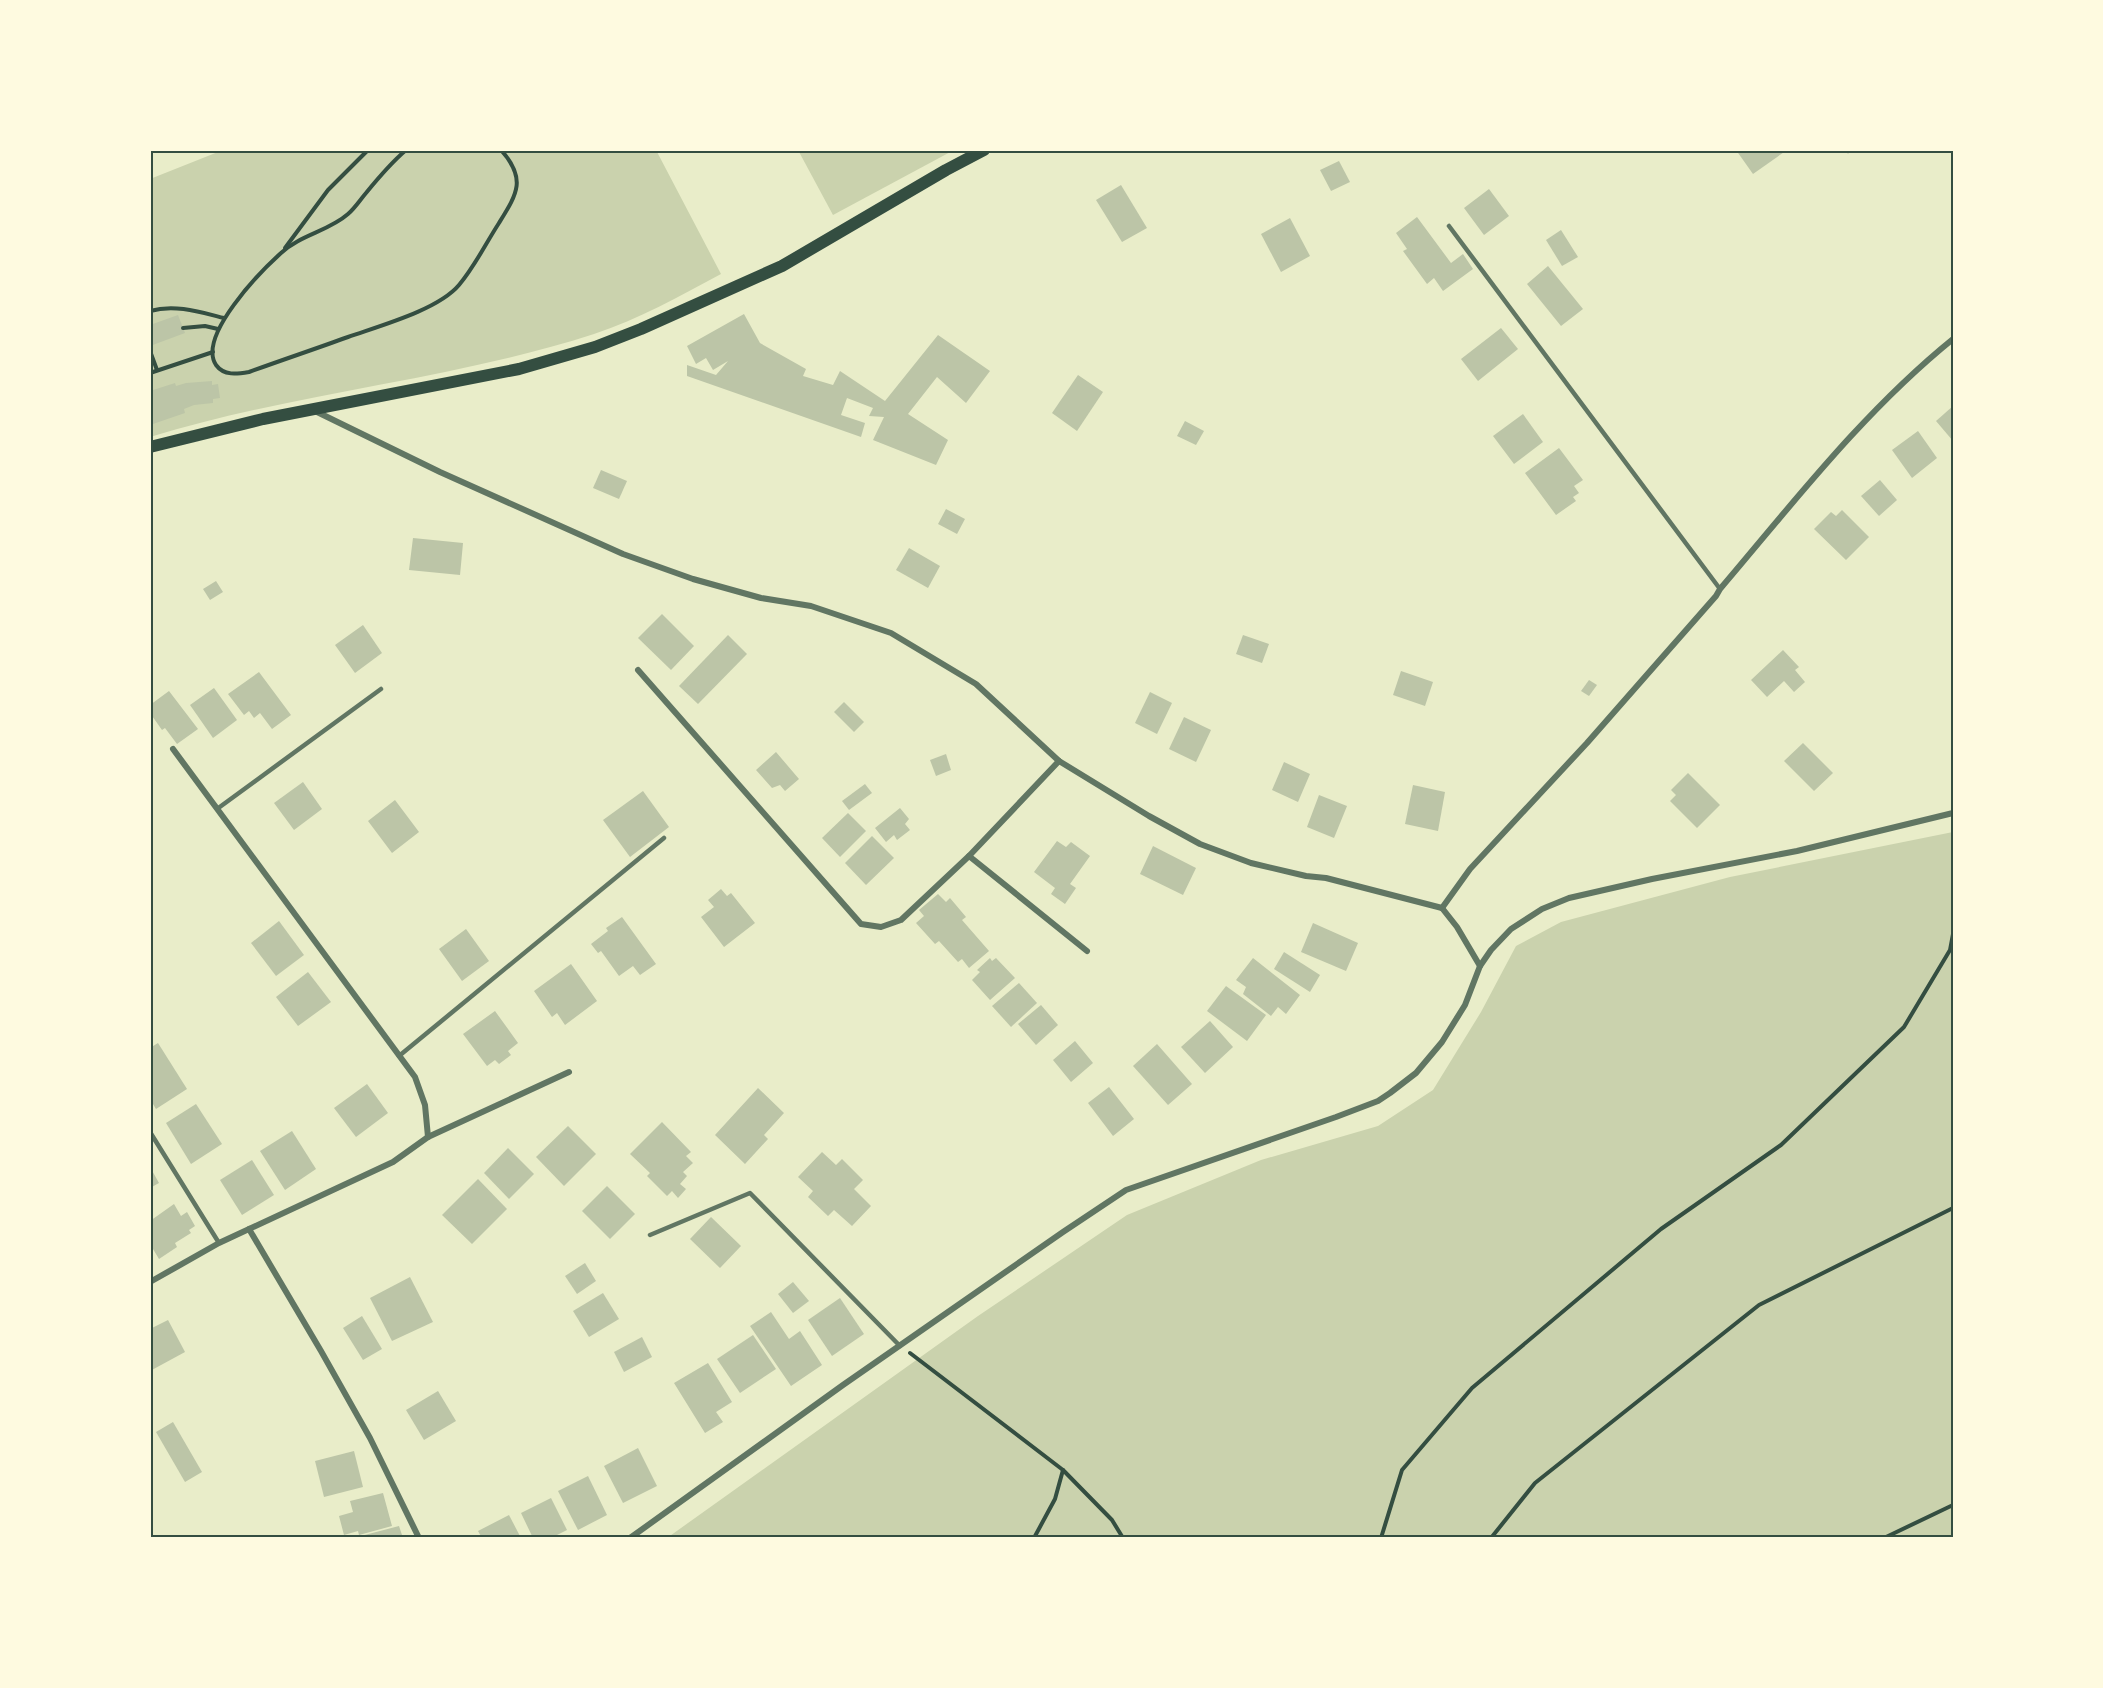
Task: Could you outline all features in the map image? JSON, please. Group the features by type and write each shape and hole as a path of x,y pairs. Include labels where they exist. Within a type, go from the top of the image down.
{"main road":[{"path":"150,447 213,430 312,409 519,369 595,347 782,266 984,150"}],"street":[{"path":"1442,908 1470,869 1587,743 1709,605 1720,589 1847,440 1915,370 1953,339"},
{"path":"312,409 440,472 623,554 693,579 761,598 811,606 891,633 976,684 1059,761 1149,816 1200,844 1251,864 1326,878 1442,908 1457,927 1480,966"},
{"path":"638,670 861,924 880,927 901,920 969,856 1059,761"},
{"path":"173,750 415,1077 425,1105 428,1137"},
{"path":"630,1538 900,1346 1126,1190 1344,1114 1378,1101 1390,1093 1416,1073 1442,1042 1470,996 1480,966 1491,950 1511,929 1542,909 1569,898 1652,879 1797,851 1953,813"},
{"path":"969,856 1087,951"},
{"path":"150,1282 219,1243 393,1162 428,1137 569,1072"},
{"path":"249,1229 370,1438 419,1538"}],"lane":[{"path":"1449,226 1720,589"},
{"path":"217,809 381,689"},
{"path":"399,1056 664,838"},
{"path":"150,1132 219,1243"},
{"path":"650,1235 750,1193 900,1346"}],"path":[{"path":"368,150 328,190 283,251 224,318 214,336 213,360 219,369 232,374 249,372 396,320 440,299 459,286 518,190 516,174 509,159 501,150"},
{"path":"283,251 333,225 348,214 389,165 406,150"},
{"path":"150,311 162,308 189,309 224,318"},
{"path":"183,328 205,326 218,329"},
{"path":"150,351 157,370"},
{"path":"150,373 213,352"},
{"path":"1381,1538 1402,1470 1472,1388 1661,1229 1781,1145 1904,1027 1950,950 1953,934"},
{"path":"1491,1538 1535,1482 1759,1305 1953,1208"},
{"path":"900,1346 1063,1470 1112,1520 1123,1538"},
{"path":"1034,1538 1055,1499 1063,1470"},
{"path":"1884,1538 1953,1505"}],"green space":[{"path":"223,150 656,150 721,274 627,321 594,334 539,350 484,364 261,409 150,437 150,179"},
{"path":"798,150 954,150 833,215"},
{"path":"1953,832 1953,1538 667,1538 978,1316 1127,1215 1261,1160 1378,1126 1433,1090 1481,1012 1516,946 1561,922 1730,877"}],"building":[{"path":"1736,150 1787,150 1753,174"},
{"path":"1339,161 1350,182 1331,191 1320,170"},
{"path":"1121,185 1147,228 1122,242 1096,200"},
{"path":"1489,189 1509,216 1484,235 1464,208"},
{"path":"1417,217 1451,263 1463,254 1473,269 1443,291 1434,278 1427,284 1403,251 1407,249 1396,233"},
{"path":"1290,218 1310,256 1281,272 1261,234"},
{"path":"1561,230 1578,257 1562,266 1546,240"},
{"path":"1548,266 1583,309 1561,326 1527,284"},
{"path":"744,314 760,343 806,369 803,376 833,385 840,371 885,401 938,335 990,371 966,403 937,377 908,414 948,440 936,465 873,440 884,417 869,416 873,408 847,398 841,415 865,423 861,437 687,376 687,365 716,375 728,361 713,370 706,358 696,364 687,346"},
{"path":"178,315 185,333 150,346 150,325"},
{"path":"1501,328 1518,349 1478,381 1461,359"},
{"path":"1078,375 1103,392 1077,431 1052,413"},
{"path":"212,381 212,385 218,384 220,398 213,399 213,403 194,405 184,409 185,413 150,425 150,391 175,383 176,386"},
{"path":"1953,406 1953,441 1936,421"},
{"path":"1523,414 1543,442 1514,464 1493,436"},
{"path":"1185,421 1204,431 1196,445 1177,436"},
{"path":"1918,431 1937,458 1912,478 1892,450"},
{"path":"1559,448 1583,480 1574,486 1579,493 1573,497 1576,501 1556,515 1525,473"},
{"path":"601,470 627,481 619,499 593,488"},
{"path":"1880,480 1897,500 1879,516 1861,496"},
{"path":"946,509 965,519 957,534 938,524"},
{"path":"1842,510 1869,537 1846,560 1814,529 1831,512 1836,516"},
{"path":"413,538 463,543 460,575 409,570"},
{"path":"909,548 940,566 928,588 896,570"},
{"path":"216,581 223,592 210,600 203,589"},
{"path":"662,614 694,646 671,670 638,638"},
{"path":"363,625 382,653 355,673 335,645"},
{"path":"728,635 747,654 698,704 679,686"},
{"path":"1243,635 1269,644 1262,663 1236,654"},
{"path":"1783,650 1799,667 1795,670 1805,682 1794,692 1784,681 1767,697 1751,680"},
{"path":"1401,671 1433,682 1425,706 1393,695"},
{"path":"259,672 291,715 272,729 260,713 254,718 249,711 244,715 228,694"},
{"path":"1589,680 1597,685 1589,696 1581,691"},
{"path":"214,688 237,720 213,738 190,705"},
{"path":"169,691 198,729 177,744 165,728 162,730 150,713 150,705"},
{"path":"1150,692 1172,703 1157,734 1135,723"},
{"path":"844,702 864,722 854,732 834,712"},
{"path":"1184,717 1211,730 1196,762 1169,749"},
{"path":"1803,743 1833,773 1814,791 1784,761"},
{"path":"776,752 799,779 785,791 780,785 772,788 756,770"},
{"path":"946,754 951,770 936,776 930,760"},
{"path":"1284,762 1310,774 1298,802 1272,790"},
{"path":"1688,773 1720,805 1697,828 1670,801 1676,795 1671,790"},
{"path":"303,782 322,809 294,830 274,803"},
{"path":"865,784 872,793 849,810 842,801"},
{"path":"1413,785 1445,792 1438,831 1405,824"},
{"path":"643,791 669,827 630,857 603,820"},
{"path":"1319,795 1347,806 1334,838 1307,827"},
{"path":"395,800 419,832 392,853 368,821"},
{"path":"900,808 909,819 905,824 910,830 897,840 894,835 886,842 875,828"},
{"path":"848,813 866,831 840,857 822,838"},
{"path":"872,836 894,858 866,885 845,863"},
{"path":"1057,841 1066,847 1071,842 1090,856 1070,884 1076,888 1065,904 1051,894 1055,888 1034,872"},
{"path":"1153,846 1196,868 1183,895 1140,874"},
{"path":"721,889 727,896 731,893 755,923 724,947 701,917 714,907 708,900"},
{"path":"938,894 946,902 950,898 966,917 962,920 989,951 969,968 962,959 958,962 939,941 935,944 916,923 924,916 919,910"},
{"path":"622,917 656,964 640,975 633,966 619,976 601,951 598,953 591,944 608,931 606,928"},
{"path":"279,921 304,955 276,976 251,943"},
{"path":"1313,923 1358,943 1346,971 1301,952"},
{"path":"466,929 489,961 462,981 439,949"},
{"path":"1284,952 1320,975 1310,992 1274,969"},
{"path":"990,958 992,961 996,958 1015,978 990,1000 972,980 980,972 977,970"},
{"path":"1253,958 1300,995 1286,1014 1278,1007 1271,1016 1243,994 1246,987 1236,980"},
{"path":"571,964 597,1001 565,1025 557,1013 552,1017 534,991"},
{"path":"308,972 331,1002 298,1026 276,997"},
{"path":"1019,983 1037,1003 1011,1027 992,1006"},
{"path":"1226,986 1266,1015 1247,1041 1207,1011"},
{"path":"1041,1005 1058,1025 1036,1045 1018,1024"},
{"path":"495,1011 518,1043 508,1051 511,1055 499,1064 495,1060 487,1066 463,1034"},
{"path":"1210,1021 1233,1047 1205,1073 1181,1047"},
{"path":"1075,1041 1093,1063 1071,1082 1053,1060"},
{"path":"158,1043 187,1089 156,1109 150,1099 150,1048"},
{"path":"1157,1044 1192,1084 1168,1105 1133,1066"},
{"path":"367,1084 388,1113 356,1137 334,1108"},
{"path":"1109,1087 1134,1119 1113,1136 1088,1103"},
{"path":"758,1088 784,1113 764,1135 768,1139 745,1164 715,1135"},
{"path":"196,1104 222,1144 191,1164 166,1123"},
{"path":"662,1122 691,1152 686,1156 693,1163 683,1172 687,1176 680,1184 686,1189 678,1198 672,1191 667,1196 647,1176 650,1173 630,1154"},
{"path":"568,1126 596,1154 564,1186 536,1157"},
{"path":"292,1131 316,1169 285,1190 260,1151"},
{"path":"508,1148 534,1174 509,1199 484,1173"},
{"path":"822,1152 836,1165 842,1159 863,1180 854,1189 871,1206 852,1226 834,1210 828,1216 808,1197 813,1191 798,1177"},
{"path":"252,1160 274,1195 242,1215 220,1180"},
{"path":"150,1167 159,1183 150,1188"},
{"path":"478,1179 507,1209 472,1244 442,1215"},
{"path":"607,1186 635,1214 610,1239 582,1211"},
{"path":"174,1204 181,1216 187,1212 195,1226 189,1230 191,1233 175,1243 177,1247 159,1259 153,1249 150,1250 150,1221"},
{"path":"711,1217 741,1246 720,1268 690,1239"},
{"path":"585,1263 596,1281 577,1294 565,1276"},
{"path":"410,1277 433,1322 392,1341 370,1298"},
{"path":"793,1282 809,1301 793,1313 778,1294"},
{"path":"603,1293 619,1319 589,1337 573,1311"},
{"path":"840,1298 864,1334 832,1356 808,1320"},
{"path":"771,1312 789,1339 800,1331 822,1365 791,1386 750,1326"},
{"path":"362,1316 382,1349 363,1360 343,1328"},
{"path":"168,1320 185,1352 150,1371 150,1329"},
{"path":"753,1335 776,1369 740,1393 717,1359"},
{"path":"642,1337 652,1357 624,1372 614,1352"},
{"path":"708,1363 732,1402 716,1412 723,1422 705,1433 674,1383"},
{"path":"438,1391 456,1421 424,1440 406,1410"},
{"path":"173,1422 202,1472 185,1482 156,1432"},
{"path":"638,1448 657,1486 623,1503 604,1466"},
{"path":"354,1451 363,1487 324,1497 315,1461"},
{"path":"588,1476 607,1515 578,1530 558,1491"},
{"path":"383,1493 392,1526 359,1535 358,1531 344,1535 339,1516 353,1512 350,1501"},
{"path":"551,1498 567,1530 551,1538 533,1538 521,1513"},
{"path":"509,1515 521,1538 482,1538 478,1531"},
{"path":"399,1526 403,1538 362,1538 361,1536"}]}
